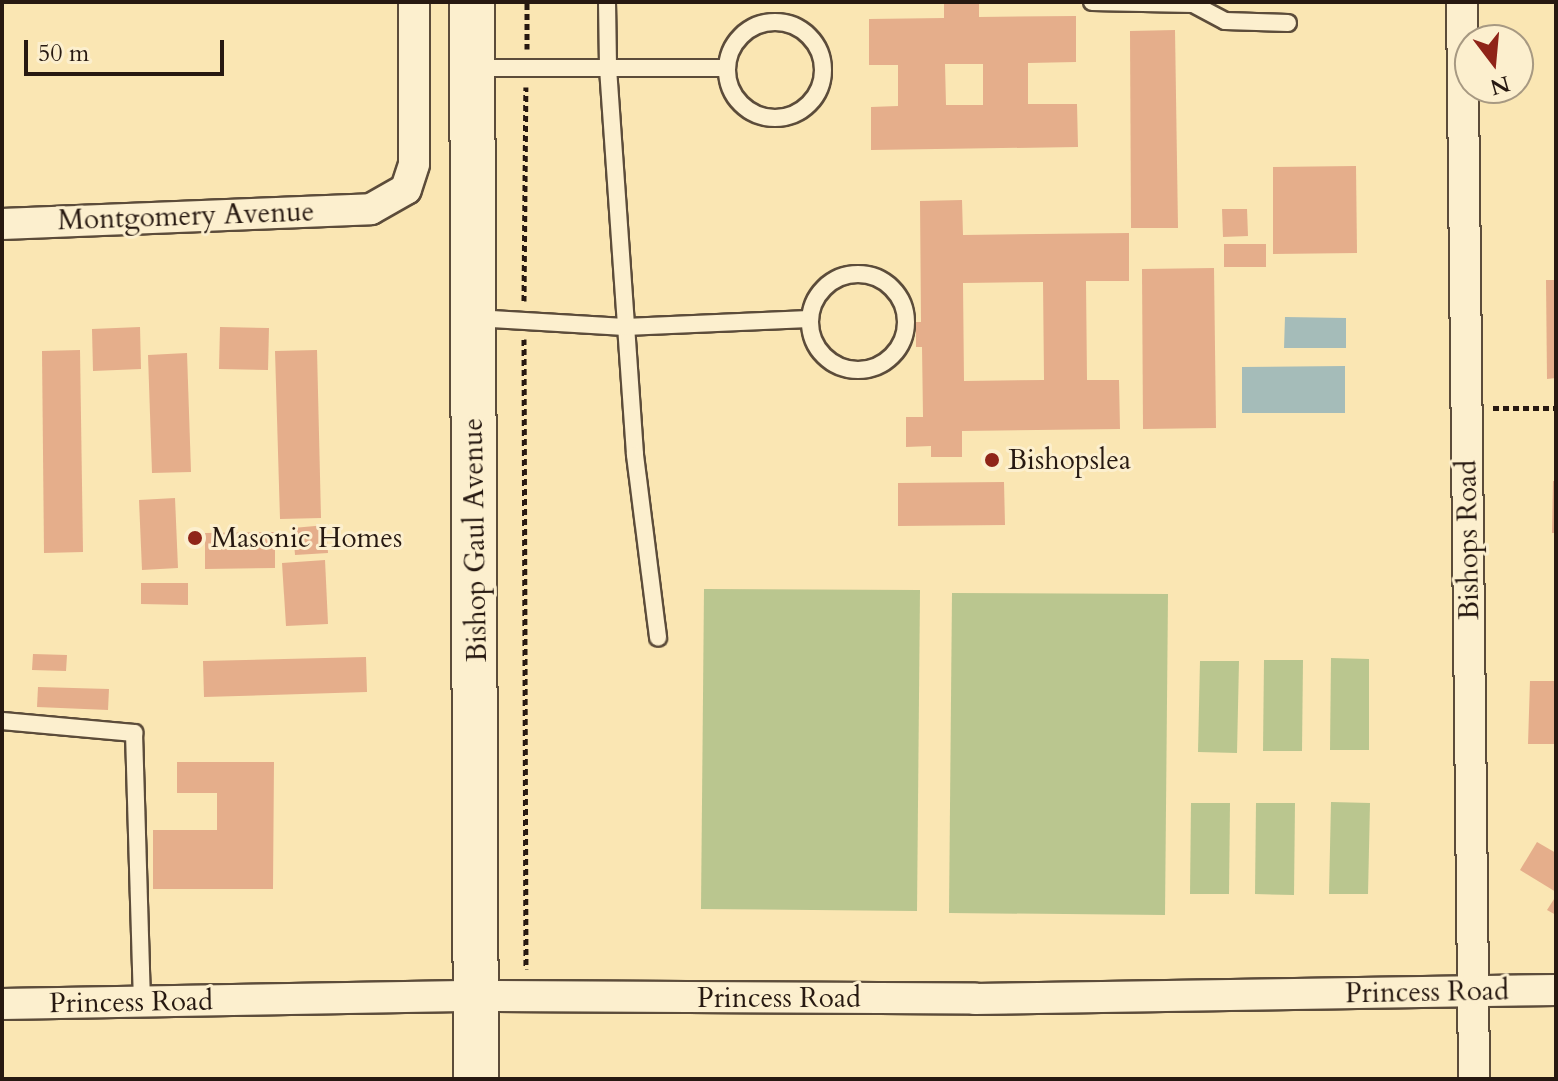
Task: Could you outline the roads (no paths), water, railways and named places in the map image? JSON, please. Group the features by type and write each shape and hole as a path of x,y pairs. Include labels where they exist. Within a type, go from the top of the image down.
{"main road":[{"name":"Bishop Gaul Avenue","path":"472,2 476,1079"}],"street":[{"name":"Montgomery Avenue","path":"2,224 371,209 406,189 414,164 414,2"},
{"name":"Bishops Road","path":"1462,2 1474,1079"},
{"name":"Princess Road","path":"2,1004 477,996 975,999 1556,990"}],"lane":[{"path":"607,2 608,68 635,455 658,638"},
{"path":"1092,2 1193,4 1205,7 1225,21 1288,23"},
{"path":"778,21 802,29 819,48 824,73 816,97 797,114 772,119 748,111 731,92 726,68 734,44 753,27 778,21"},
{"path":"472,68 726,68"},
{"path":"861,273 886,281 903,300 908,325 899,349 880,366 856,371 831,363 814,344 809,319 817,295 836,278 861,273"},
{"path":"473,318 625,327 809,319"},
{"path":"2,721 134,733 142,1001"}],"water":[{"path":"1285,317 1346,318 1346,348 1284,348"},
{"path":"1345,366 1345,413 1242,413 1242,367"}],"place":[{"name":"Bishopslea","path":"992,460"},
{"name":"Masonic Homes","path":"195,538"}]}
